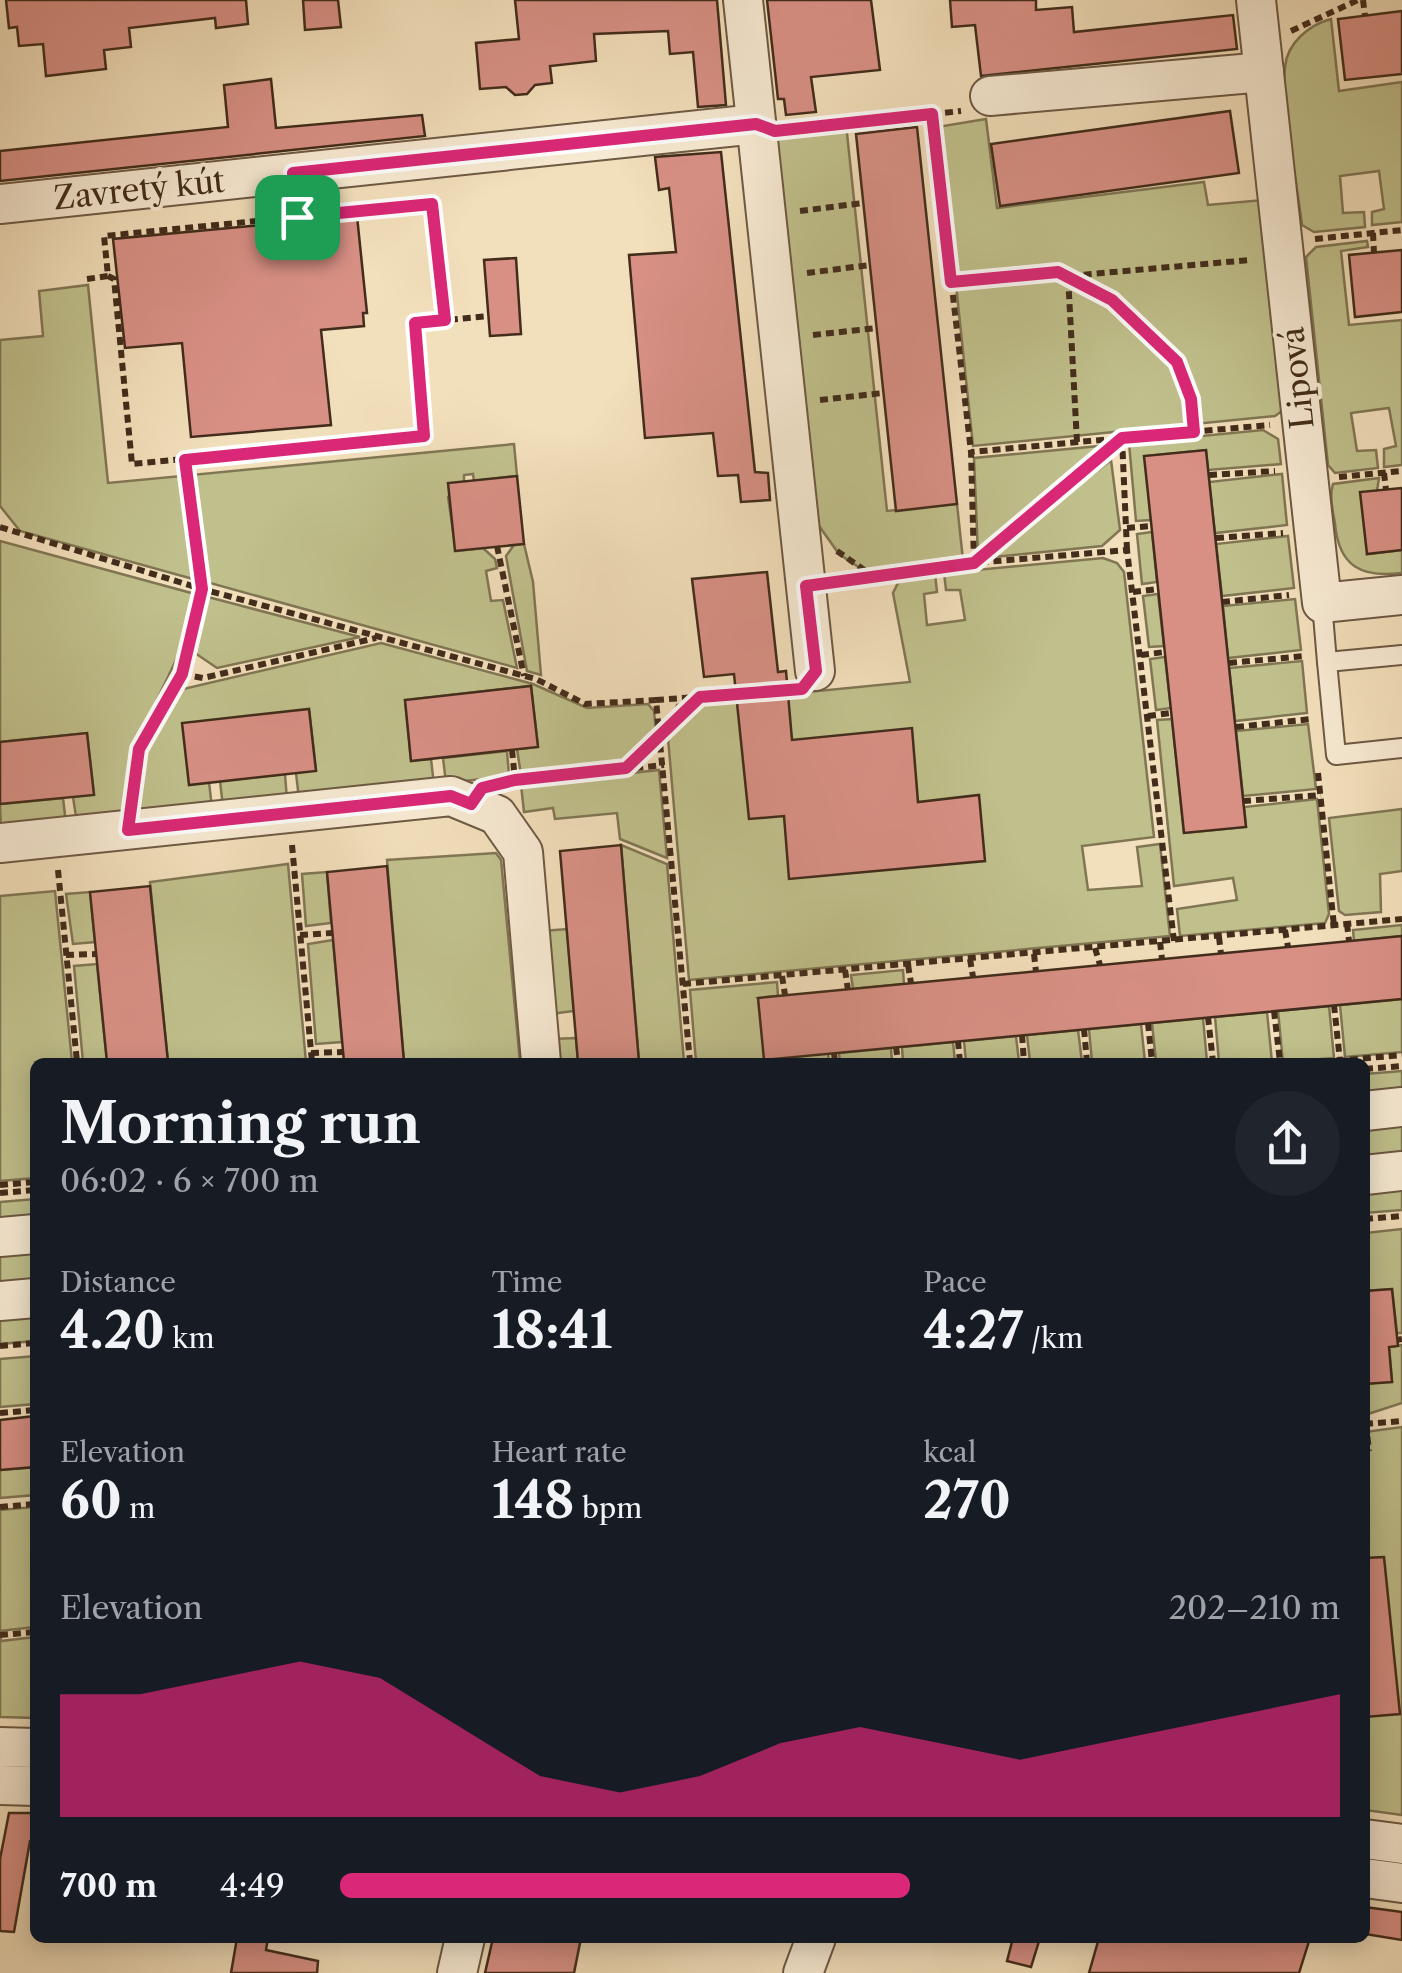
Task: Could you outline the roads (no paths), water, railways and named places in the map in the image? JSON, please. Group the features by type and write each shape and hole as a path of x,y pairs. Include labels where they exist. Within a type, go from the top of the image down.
{"street":[{"path":"743,0 816,671"},
{"name":"Lipová","path":"1256,0 1271,55 1292,248 1311,598"},
{"path":"990,96 1271,55"},
{"name":"Zavretý kút","path":"0,204 756,124"},
{"path":"1311,598 1402,595"},
{"path":"0,842 451,796 471,804 497,815 522,852 540,1058"},
{"path":"1370,1110 1402,1107"},
{"path":"1370,1175 1402,1172"},
{"path":"0,1237 30,1234"},
{"path":"0,1301 30,1298"},
{"path":"0,1748 30,1748"},
{"path":"0,1785 30,1786"},
{"path":"1370,1840 1402,1844"},
{"path":"1370,1879 1402,1883"},
{"path":"458,1973 464,1943"},
{"path":"803,1973 814,1943"}],"lane":[{"path":"1311,598 1327,662 1336,754 1402,748"},
{"path":"1327,662 1402,654"}]}
